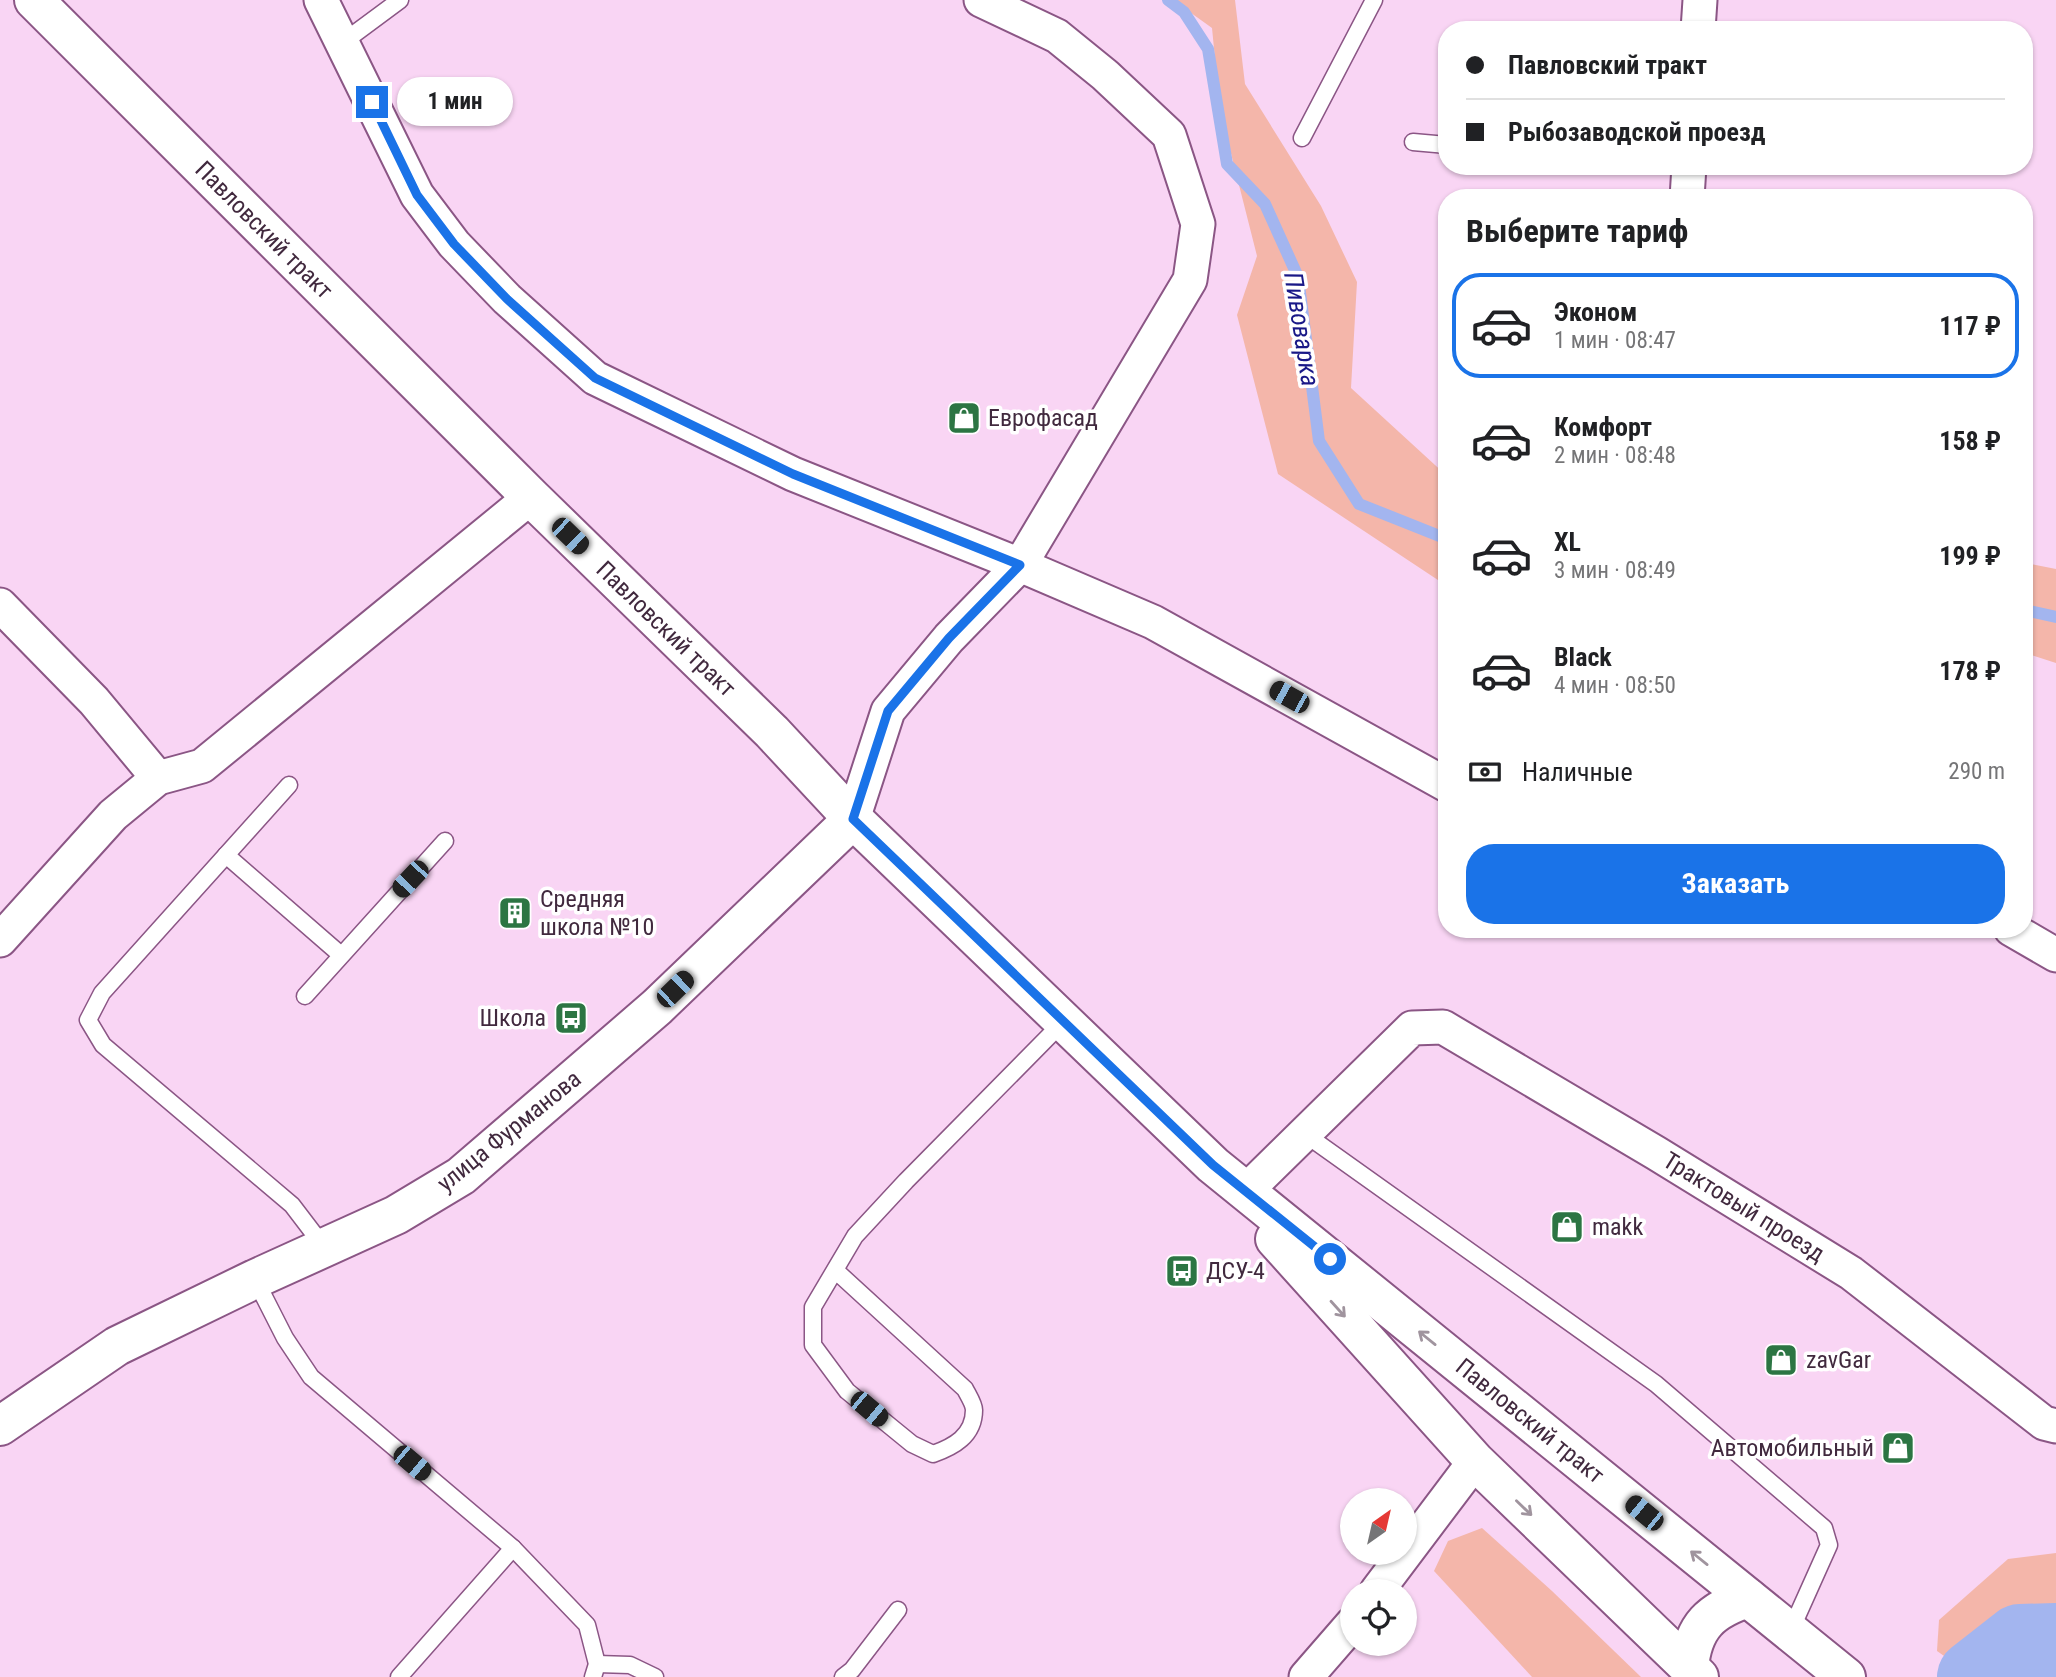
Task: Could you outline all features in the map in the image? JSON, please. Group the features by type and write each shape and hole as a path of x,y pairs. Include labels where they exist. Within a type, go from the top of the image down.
{"main road":[{"name":"Павловский тракт","path":"34,0 531,497 772,732 853,819 1213,1165 1846,1677"},
{"name":"улица Фурманова","path":"0,1426 117,1346 396,1215 461,1176 657,1007 853,819"},
{"name":"Павловский тракт","path":"1213,1165 1272,1235 1475,1461 1694,1672"},
{"path":"1694,1672 1691,1650 1699,1630 1712,1615 1728,1605 1748,1598"}],"street":[{"path":"321,0 417,195 454,244 507,299 595,378 793,474 1020,565 1153,622 1438,780"},
{"path":"853,819 888,711 949,638 1020,565 1190,280 1198,224 1169,135 1105,75 1057,36 981,0"},
{"path":"1699,21 1700,0"},
{"path":"0,940 113,815 158,778 202,766 531,497"},
{"path":"0,605 94,701 158,778"},
{"path":"2026,938 2056,956"},
{"name":"Трактовый проезд","path":"1305,1135 1412,1028 1443,1027 1851,1273 2044,1423 2056,1426"},
{"path":"1246,1191 1305,1135"},
{"path":"1386,1579 1475,1461"},
{"path":"1306,1677 1340,1638"}],"lane":[{"path":"342,43 400,0"},
{"path":"1302,138 1374,0"},
{"path":"1413,142 1438,144"},
{"path":"289,785 102,993 88,1020 103,1045 292,1205 324,1247"},
{"path":"305,996 445,841"},
{"path":"226,855 341,955"},
{"path":"835,1270 965,1389 974,1409 968,1431 954,1446 933,1454 912,1444 848,1391 813,1345 813,1307 855,1236 1064,1021"},
{"path":"1305,1135 1656,1384 1824,1528 1829,1545 1790,1632"},
{"path":"255,1279 285,1338 311,1377 513,1548 587,1625 595,1671 630,1665 655,1677"},
{"path":"399,1677 513,1548"},
{"path":"843,1677 852,1670 898,1610"}],"shaded area":[{"path":"1173,0 1235,0 1245,84 1321,206 1357,282 1351,388 1438,468 1438,580 1278,474 1237,315 1257,256 1220,110 1212,28"},
{"path":"2033,565 2056,569 2056,663 2033,656"},
{"path":"1482,1528 1641,1677 1532,1677 1434,1571 1448,1541"},
{"path":"2056,1553 2056,1677 1974,1677 1937,1651 1939,1620 2008,1559"}],"waterway":[{"name":"Пивоварка","path":"1168,0 1184,12 1208,49 1227,164 1265,204 1298,277 1319,441 1359,504 1438,535"},
{"name":"Пивоварка","path":"2033,612 2056,617"},
{"name":"Пивоварка","path":"1974,1677 2020,1641 2056,1640"}],"place":[{"name":"Еврофасад","path":"964,418"},
{"name":"Средняя школа №10","path":"515,913"},
{"name":"Школа","path":"571,1018"},
{"name":"makk","path":"1567,1227"},
{"name":"ДСУ-4","path":"1182,1271"},
{"name":"zavGar","path":"1781,1360"},
{"name":"Автомобильный","path":"1898,1448"}],"route":[{"path":"372,102 417,195 454,244 507,299 595,378 793,474 1020,565 949,638 888,711 853,819 1213,1165 1330,1259"}]}
